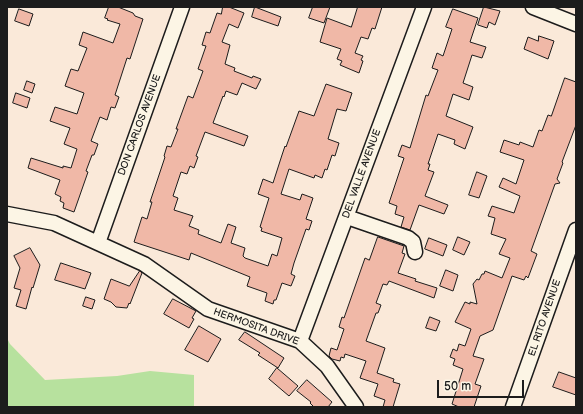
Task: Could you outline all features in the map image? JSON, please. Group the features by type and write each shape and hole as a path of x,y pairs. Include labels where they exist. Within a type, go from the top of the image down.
{"street":[{"name":"DON CARLOS AVENUE","path":"98,243 182,7"},
{"name":"DEL VALLE AVENUE","path":"300,341 347,218 424,7"},
{"path":"533,7 576,24"},
{"name":"HERMOSITA DRIVE","path":"7,214 54,223 144,264 208,309 300,341 327,366 356,407"},
{"path":"347,218 408,238 413,242 415,252"},
{"name":"EL RITO AVENUE","path":"513,407 576,230"}],"green space":[{"path":"7,338 10,344 45,380 117,376 150,371 194,375 194,407 7,407"}],"building":[{"path":"109,7 118,7 143,19 130,59 127,58 115,95 119,97 115,108 111,107 107,120 100,117 91,141 98,144 86,171 88,172 74,212 63,208 64,203 60,201 61,197 55,194 60,180 28,168 31,158 63,168 63,166 71,168 77,149 64,144 70,128 50,121 55,107 77,114 84,93 65,86 71,69 78,71 87,48 79,45 83,32 113,43 120,24 105,18"},
{"path":"223,7 229,7 244,13 238,28 229,24 222,42 230,45 225,64 235,68 234,71 252,78 253,76 261,79 256,89 242,83 237,95 226,91 213,123 248,136 244,146 205,132 196,156 198,157 194,168 190,166 187,174 181,172 173,196 178,198 174,210 193,216 189,226 199,230 198,234 221,243 228,224 236,227 231,243 245,248 243,256 245,258 268,266 272,254 277,256 282,238 261,231 262,228 260,227 269,198 258,194 263,179 273,183 285,146 286,147 299,111 314,116 326,84 352,93 346,111 337,109 328,139 339,143 335,156 332,155 327,170 325,169 322,178 315,175 314,178 289,169 281,194 300,200 302,194 313,198 306,219 312,221 309,230 306,229 294,263 291,274 295,276 291,286 282,283 273,304 265,301 267,293 247,286 250,277 191,253 189,260 134,242 142,217 147,219 152,202 150,202 165,157 167,146 171,147 188,96 193,98 203,71 198,69 206,46 202,45 206,32 210,33 217,13 221,14"},
{"path":"255,7 281,17 278,26 252,17"},
{"path":"313,7 330,7 324,23 309,18"},
{"path":"358,7 382,7 375,29 372,28 368,39 361,37 355,53 363,56 359,73 340,65 342,61 337,59 341,49 320,42 327,18 351,27"},
{"path":"484,7 500,11 495,25 489,22 487,28 478,25"},
{"path":"19,9 33,14 29,26 15,21"},
{"path":"453,9 478,18 470,42 486,47 482,58 472,55 463,83 473,87 469,100 453,94 446,116 473,127 465,149 454,144 455,140 438,134 428,164 430,164 428,170 434,172 425,196 448,205 444,214 419,205 410,230 401,227 404,217 395,214 397,206 389,203 404,158 398,156 402,145 410,148 426,95 428,96 438,70 432,68 437,53 443,56 452,29 446,27"},
{"path":"539,36 554,41 548,59 524,49 528,37 538,41"},
{"path":"565,78 576,82 576,125 557,179 560,183 555,184 531,251 537,254 528,278 526,276 524,280 512,276 493,330 480,336 473,356 484,359 475,384 481,386 474,407 459,407 452,404 463,369 453,365 455,359 450,357 453,349 457,351 459,344 465,346 471,329 455,322 465,302 477,304 473,284 477,279 479,280 485,271 502,278 510,258 499,254 506,239 491,234 495,218 488,216 492,206 514,213 520,196 499,187 503,178 516,184 524,160 500,152 504,140 519,145 520,142 533,147 539,130 542,131 548,115 551,116"},
{"path":"27,81 35,84 32,93 24,90"},
{"path":"16,93 30,98 27,108 13,103"},
{"path":"477,172 487,176 479,198 469,195"},
{"path":"378,237 404,246 402,253 405,254 398,273 416,279 415,281 437,288 434,298 389,281 387,285 383,284 376,303 381,305 378,313 376,313 366,341 385,348 377,373 394,379 393,382 400,384 393,407 383,407 385,400 374,396 378,384 360,378 366,361 345,354 344,358 341,357 340,361 332,359 329,356 331,348 337,350 344,329 339,327 342,317 344,318 365,258 369,260"},
{"path":"458,237 470,242 464,255 453,250"},
{"path":"429,238 447,245 443,256 425,249"},
{"path":"30,248 40,265 26,309 16,306 21,290 14,288 20,268 14,256"},
{"path":"61,263 91,273 85,289 55,280"},
{"path":"446,270 458,275 453,291 440,286"},
{"path":"140,271 142,273 127,308 116,307 111,302 104,299 111,279 129,286"},
{"path":"86,297 95,300 92,309 83,306"},
{"path":"173,299 196,311 189,328 164,314"},
{"path":"430,317 440,321 436,331 426,328"},
{"path":"199,326 221,339 208,362 185,350"},
{"path":"245,332 284,358 278,368 258,355 260,353 239,340"},
{"path":"277,368 298,386 289,396 269,379"},
{"path":"559,372 576,378 576,395 553,387"},
{"path":"307,380 332,402 328,407 314,407 310,403 311,402 297,391"}]}
